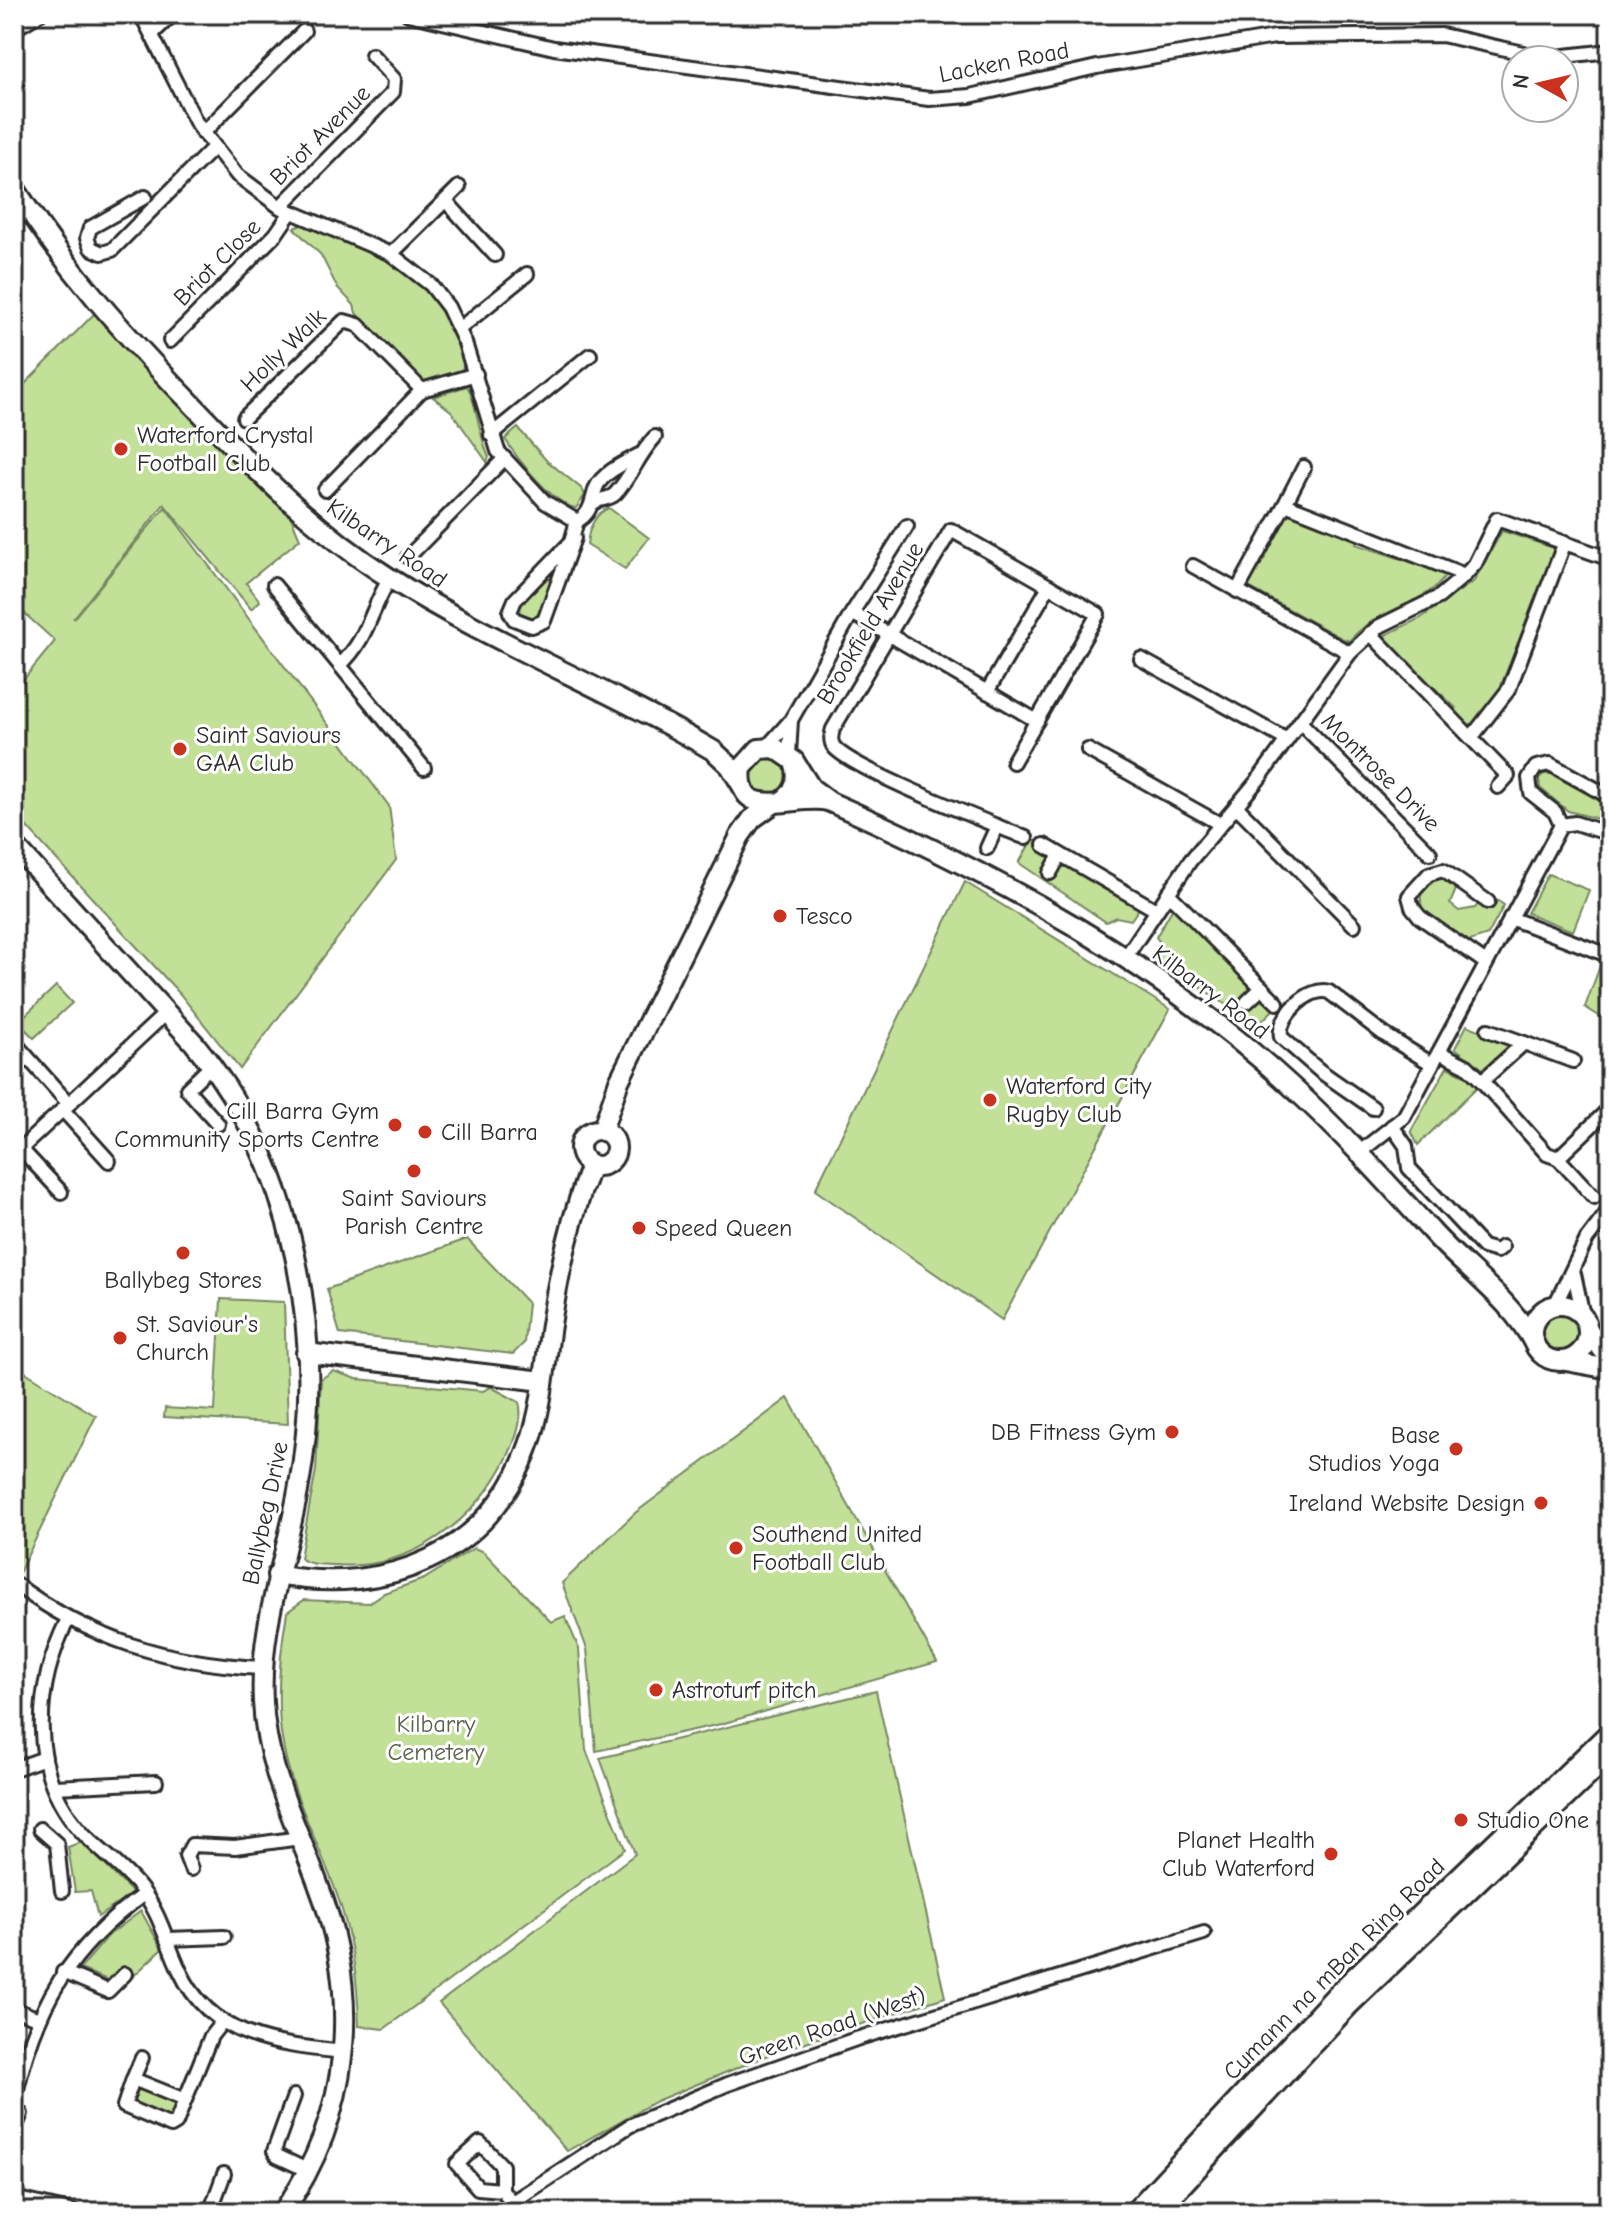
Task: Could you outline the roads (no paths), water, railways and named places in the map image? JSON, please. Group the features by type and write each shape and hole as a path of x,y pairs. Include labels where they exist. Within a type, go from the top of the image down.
{"street":[{"path":"14,29 39,14"},
{"path":"141,14 203,133 246,183 285,209 391,254 431,285 459,329 476,374 491,435 504,459 545,502 577,521"},
{"path":"152,34 173,14"},
{"name":"Lacken Road","path":"408,14 554,48 929,99 970,96 1097,67 1275,37 1428,34 1470,39 1537,57 1610,51"},
{"path":"203,133 304,31"},
{"name":"Briot Avenue","path":"285,209 391,94 395,81 372,55"},
{"path":"386,70 396,59"},
{"path":"145,197 90,228 87,238 91,248 105,253 112,250 213,148"},
{"name":"Kilbarry Road","path":"14,187 62,260 96,302 255,471 328,535 390,578 706,747 730,766 743,788"},
{"path":"391,254 459,187"},
{"path":"446,201 495,255"},
{"name":"Briot Close","path":"170,341 276,234 285,209"},
{"path":"459,329 527,274"},
{"name":"Holly Walk","path":"244,418 338,324 347,320 358,325 422,390"},
{"path":"491,435 590,355"},
{"path":"325,490 422,390 476,374"},
{"path":"574,538 515,600 510,612 514,619 532,626 544,621 574,538 577,521 592,504 597,486 625,461 639,455 655,437"},
{"path":"408,557 504,459"},
{"path":"1237,591 1304,467"},
{"path":"1285,504 1465,575"},
{"path":"1125,958 1168,893 1350,653 1370,633 1439,597 1465,575 1475,564 1497,519 1610,559"},
{"path":"740,836 745,818 745,760 763,748 791,720 852,613 907,526"},
{"name":"Brookfield Avenue","path":"997,826 883,775 836,749 831,740 833,729 951,530 1049,586"},
{"path":"1471,738 1499,705 1520,667 1565,542"},
{"path":"1193,566 1350,653"},
{"path":"340,665 363,640 375,603 390,578"},
{"path":"274,585 424,768"},
{"path":"987,692 1049,586 1098,614 1013,762"},
{"path":"852,613 1037,721"},
{"path":"1370,633 1508,776"},
{"path":"1141,659 1287,740"},
{"path":"602,1131 619,1081 740,836 752,819 789,797 798,780 792,758 791,720"},
{"name":"Montrose Drive","path":"1300,722 1430,853"},
{"name":"Kilbarry Road","path":"706,747 733,752 763,748"},
{"path":"763,748 792,758"},
{"path":"1088,750 1220,824"},
{"name":"Kilbarry Road","path":"792,758 811,788 830,802 1004,883 1125,958 1237,1039 1360,1152 1456,1258 1503,1301 1535,1345"},
{"path":"1360,1152 1376,1135 1404,1117 1561,825 1557,814 1529,790 1529,775 1538,766 1552,764 1610,797"},
{"path":"1498,787 1518,766"},
{"path":"743,788 758,802 777,803"},
{"name":"Kilbarry Road","path":"777,803 808,798 830,802"},
{"path":"1236,806 1354,925"},
{"path":"1561,825 1575,823 1610,834"},
{"path":"987,848 997,826 1026,838"},
{"name":"Ballybeg Drive","path":"14,845 212,1065 250,1128 283,1206 300,1279 306,1353 304,1458 266,1625 262,1668 269,1753 339,1954 345,2002 344,2052 330,2120 309,2171 283,2212"},
{"path":"1044,845 1156,910"},
{"path":"1050,873 1060,855"},
{"path":"1486,963 1439,932 1410,904 1412,890 1435,871 1450,873 1488,902"},
{"path":"1461,902 1470,890"},
{"path":"1168,893 1277,1003"},
{"path":"1510,918 1610,956"},
{"path":"1247,1002 1262,988"},
{"path":"1373,1108 1320,1071 1281,1037 1281,1024 1310,993 1319,990 1329,992 1385,1035 1436,1058 1467,1066 1547,1154 1558,1158 1594,1197"},
{"path":"61,1192 17,1152 167,1012"},
{"path":"1488,1030 1573,1061"},
{"path":"14,1042 109,1161"},
{"path":"1482,1081 1524,1043"},
{"path":"212,1065 187,1089 218,1124"},
{"path":"1558,1158 1610,1108"},
{"path":"1392,1126 1406,1146 1409,1168 1483,1247 1497,1251 1502,1247"},
{"path":"602,1131 614,1141 615,1152 605,1164 591,1165 582,1157 580,1145 585,1135 602,1131"},
{"path":"277,1575 328,1583 362,1581 402,1571 452,1545 485,1517 511,1482 533,1433 564,1249 591,1165"},
{"path":"1610,1209 1587,1239 1552,1306 1534,1323 1535,1345 1548,1359 1610,1369"},
{"path":"1563,1361 1585,1348 1586,1323 1575,1289 1575,1267"},
{"path":"1503,1301 1527,1310 1570,1306 1586,1323 1610,1360"},
{"path":"306,1353 543,1381"},
{"path":"14,1583 68,1619 112,1640 164,1656 262,1668"},
{"path":"68,1619 44,1685 41,1718 45,1758 55,1787 79,1830 144,1894 186,1983 222,2022 270,2043 344,2052"},
{"name":"Cumann na mBan Ring Road","path":"1134,2212 1338,1993 1610,1732"},
{"name":"Cumann na mBan Ring Road","path":"1157,2212 1350,2004 1610,1755"},
{"path":"14,1769 45,1758"},
{"path":"55,1787 156,1782"},
{"path":"40,1829 57,1844 62,1891"},
{"path":"57,1844 79,1830"},
{"path":"191,1869 186,1856 192,1845 235,1847 300,1838"},
{"path":"16,2093 39,2019 63,1972 96,1932 144,1894"},
{"name":"Green Road (West)","path":"497,2212 629,2126 728,2084 856,2039 1204,1933"},
{"path":"167,1939 224,1937"},
{"path":"63,1972 108,1991 125,1974"},
{"path":"14,2009 39,2019"},
{"path":"142,2058 124,2108 162,2124 176,2123 211,2036 222,2022"},
{"path":"133,2079 185,2100"},
{"path":"294,2096 274,2151 277,2156 309,2171"},
{"path":"14,2130 21,2114"},
{"path":"210,2212 224,2174"},
{"path":"502,2190 512,2202"},
{"path":"14,2198 74,2212"}],"place":[{"name":"Waterford Crystal Football Club","path":"121,449"},
{"name":"Saint Saviours GAA Club","path":"180,749"},
{"name":"Tesco","path":"780,916"},
{"name":"Waterford City Rugby Club","path":"990,1100"},
{"name":"Cill Barra Gym Community Sports Centre","path":"395,1125"},
{"name":"Cill Barra","path":"425,1132"},
{"name":"Saint Saviours Parish Centre","path":"414,1171"},
{"name":"Speed Queen","path":"639,1228"},
{"name":"Ballybeg Stores","path":"183,1253"},
{"name":"St. Saviour's Church","path":"120,1338"},
{"name":"DB Fitness Gym","path":"1172,1432"},
{"name":"Base Studios Yoga","path":"1456,1449"},
{"name":"Ireland Website Design","path":"1541,1503"},
{"name":"Southend United Football Club","path":"736,1548"},
{"name":"Astroturf pitch","path":"656,1690"},
{"name":"Studio One","path":"1461,1820"},
{"name":"Planet Health Club Waterford","path":"1331,1854"}],"park label":[{"name":"Kilbarry Cemetery","path":"436,1738"}]}
